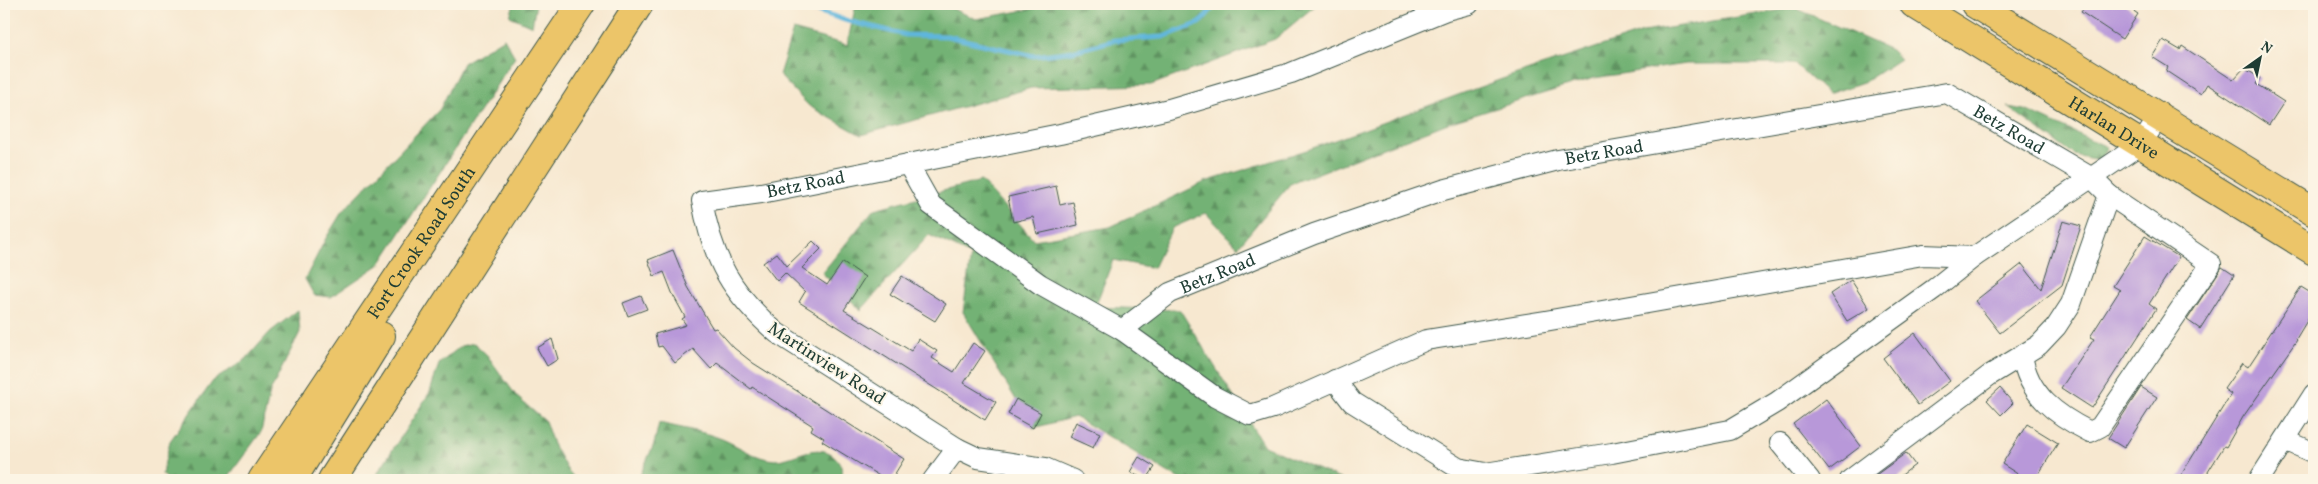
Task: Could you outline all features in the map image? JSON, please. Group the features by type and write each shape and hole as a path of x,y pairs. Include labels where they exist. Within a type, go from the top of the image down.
{"main road":[{"name":"Fort Crook Road South","path":"262,480 466,179 581,4"},
{"path":"332,480 639,4"},
{"name":"Harlan Drive","path":"1914,4 2314,252"},
{"name":"Harlan Drive","path":"1975,4 2314,212"},
{"path":"292,480 398,308 466,179"}],"street":[{"name":"Betz Road","path":"702,201 761,193 1060,134 1169,110 1291,72 1446,10 1469,4"},
{"name":"Betz Road","path":"1122,330 1170,293 1314,234 1443,190 1558,160 1947,93 2092,178"},
{"path":"1335,380 1352,402 1458,468 1485,473 1622,451 1730,430 1777,402 1974,257 2141,144 2159,117"},
{"path":"908,164 930,205 1040,284 1122,330 1215,397 1250,415 1273,408 1426,340 1923,255 1974,257"},
{"path":"2022,355 2024,370 2041,400 2065,420 2090,432 2100,427 2211,264 2109,196 2092,178"},
{"path":"1850,480 1990,375 2038,345 2056,327 2071,304 2109,196"},
{"name":"Martinview Road","path":"702,201 713,248 724,272 752,311 777,333 957,448 978,458 1045,468 1073,480"},
{"path":"2259,480 2314,394"},
{"path":"2285,440 2314,453"},
{"path":"1780,443 1810,480"},
{"path":"933,480 957,448"}],"green space":[{"path":"514,4 536,4 532,26 510,16"},
{"path":"856,4 942,4 976,19 1032,9 1044,4 1317,4 1275,39 1151,85 1031,88 861,135 809,106 779,75 793,30 847,45"},
{"path":"1795,8 1891,50 1900,59 1866,81 1828,94 1795,64 1686,64 1594,78 1448,123 1290,184 1238,247 1206,213 1172,228 1153,268 1113,260 1095,307 1180,310 1264,446 1342,480 1181,480 1075,417 1033,428 963,312 971,255 929,235 861,310 822,273 874,209 981,181 1034,240 1110,227 1205,182 1310,149 1502,79 1643,32"},
{"path":"504,38 515,57 380,264 331,297 314,295 305,279 342,212 440,109 463,63"},
{"path":"2008,107 2025,110 2107,147 2099,160 2074,155"},
{"path":"298,310 300,332 270,392 261,432 226,480 169,480 162,474 170,441 213,381 246,359 270,332"},
{"path":"474,343 487,355 517,397 545,421 553,444 566,468 576,480 373,480 430,392 439,364 461,346"},
{"path":"659,423 714,436 754,455 768,459 775,460 812,451 824,451 833,455 839,462 842,480 638,480 654,444"}],"building":[{"path":"2087,4 2123,4 2138,14 2122,39 2081,12"},
{"path":"2163,40 2180,50 2182,46 2233,80 2244,68 2260,78 2256,84 2284,102 2269,125 2207,84 2201,94 2166,71 2168,67 2152,57"},
{"path":"1056,186 1060,205 1073,202 1078,225 1037,234 1033,217 1013,222 1008,197"},
{"path":"2063,221 2081,226 2062,285 2000,333 1975,301 2022,264 2041,289"},
{"path":"2145,236 2179,257 2149,304 2156,309 2092,408 2061,388 2094,339 2090,337 2120,290 2113,286"},
{"path":"813,241 821,249 802,268 827,285 843,262 865,277 844,310 911,351 918,339 937,351 932,358 954,372 973,343 985,351 964,383 996,402 985,420 799,302 805,292 785,273 777,281 763,263 777,253 787,266"},
{"path":"673,250 688,287 713,329 716,328 734,348 753,363 904,459 891,480 886,480 822,441 824,438 811,430 813,426 752,387 751,389 717,363 711,369 693,349 675,363 662,346 658,347 655,334 686,325 682,319 685,317 673,295 664,272 654,276 648,260"},
{"path":"2222,267 2234,275 2200,329 2187,320"},
{"path":"902,276 946,304 935,321 890,294"},
{"path":"1851,280 1869,308 1847,321 1830,294"},
{"path":"2301,287 2314,295 2314,309 2297,340 2243,417 2226,447 2224,446 2203,480 2178,480 2231,394 2224,389 2242,363 2248,367"},
{"path":"641,296 647,309 628,316 623,303"},
{"path":"1915,333 1950,381 1918,405 1883,358"},
{"path":"552,339 558,359 547,366 537,348"},
{"path":"2141,387 2157,397 2124,448 2108,438"},
{"path":"2000,388 2013,403 2001,415 1987,400"},
{"path":"1016,399 1041,413 1033,428 1008,414"},
{"path":"1826,399 1861,446 1829,470 1793,424"},
{"path":"1076,422 1100,433 1093,448 1069,437"},
{"path":"2027,424 2058,443 2035,480 2027,480 2002,464"},
{"path":"1906,453 1915,465 1895,480 1869,480"},
{"path":"1139,457 1155,467 1146,480 1130,472"}],"waterway":[{"path":"796,4 848,21 906,35 947,36 1034,56 1073,51 1115,40 1163,37 1200,23 1216,4"}]}
